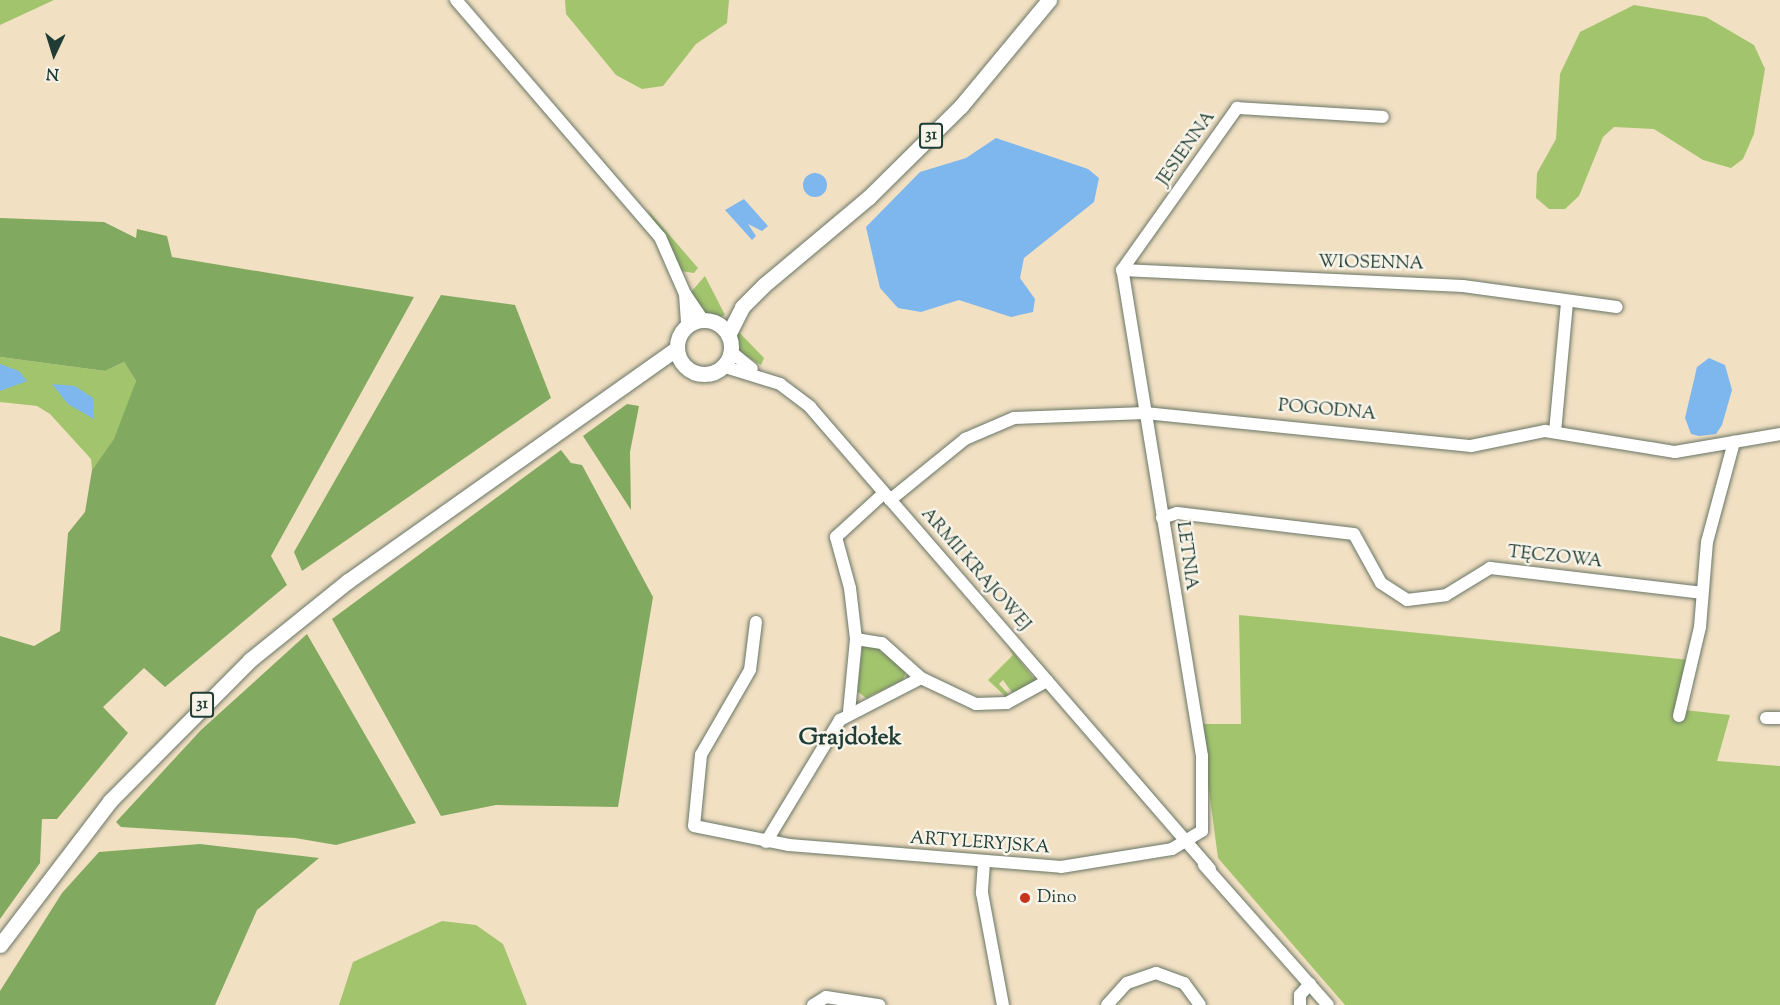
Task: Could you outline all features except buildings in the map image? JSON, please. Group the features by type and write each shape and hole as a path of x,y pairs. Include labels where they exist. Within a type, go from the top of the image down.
{"main road":[{"name":"31","path":"687,326 709,321 742,308 909,159 991,72 1049,0"},
{"name":"31","path":"646,369 683,364 702,374 722,366 742,308"},
{"path":"709,321 729,343"},
{"path":"683,364 677,348 687,326"},
{"name":"31","path":"0,945 110,801 250,660 348,581 677,348"}],"street":[{"path":"456,0 660,237 685,294 709,321"},
{"name":"JESIENNA","path":"1122,270 1237,108 1383,117"},
{"name":"WIOSENNA","path":"1122,270 1463,285 1568,302 1617,307"},
{"name":"LETNIA","path":"1122,270 1202,756 1205,826 1187,843"},
{"path":"685,294 687,326"},
{"path":"1555,432 1568,302"},
{"name":"ARMII KRAJOWEJ","path":"729,343 755,372 801,399 1328,1005"},
{"name":"ARMII KRAJOWEJ","path":"722,366 755,372"},
{"name":"POGODNA","path":"887,496 965,439 1014,418 1144,413 1471,446 1555,432 1675,452 1780,434"},
{"path":"1678,716 1695,658 1707,542 1734,442"},
{"path":"766,842 849,712 856,639 848,574 836,537 887,496"},
{"name":"TĘCZOWA","path":"1162,518 1177,513 1353,534 1381,584 1407,600 1446,595 1490,568 1702,593"},
{"name":"ARTYLERYJSKA","path":"756,622 750,670 701,755 694,826 766,842 984,862 1098,864 1187,843"},
{"path":"856,639 865,636 882,643 921,678 988,706 1015,700 1047,681"},
{"path":"849,712 921,678"},
{"path":"1766,718 1780,718"},
{"path":"984,862 982,893 1002,1005"},
{"path":"1107,1005 1127,983 1156,973 1185,983 1200,1005"},
{"path":"1300,1005 1300,995 1310,984"},
{"path":"814,1002 879,1005"}],"green space":[{"path":"0,0 54,0 0,25"},
{"path":"565,0 729,0 727,23 696,44 663,86 642,89 616,75 566,14"},
{"path":"1634,5 1706,17 1754,45 1765,69 1754,134 1743,159 1731,168 1703,160 1654,129 1614,127 1603,137 1579,196 1565,209 1549,209 1536,198 1537,173 1556,139 1560,74 1580,32"},
{"path":"647,209 698,268 694,273 681,271"},
{"path":"0,218 104,222 136,238 137,229 167,236 172,257 414,297 271,556 287,585 165,687 144,668 103,707 128,733 57,819 42,819 40,863 0,919 0,636 34,646 60,631 68,533 85,512 92,470 114,439 136,381 124,362 105,371 0,357"},
{"path":"705,276 725,315 720,317 704,315 690,293"},
{"path":"441,295 515,305 551,398 302,571 294,552"},
{"path":"734,327 764,358 761,365 734,349"},
{"path":"0,357 105,371 124,362 136,381 131,401 114,440 92,470 91,459 50,414 37,406 0,402"},
{"path":"627,404 639,406 630,452 631,510 583,436"},
{"path":"561,450 571,463 582,465 653,597 618,807 496,805 441,816 332,619"},
{"path":"1239,615 1690,660 1675,709 1730,715 1717,761 1780,766 1780,1005 1345,1005 1218,858 1200,724 1241,724"},
{"path":"307,634 416,823 336,845 295,838 121,827 116,822 201,730"},
{"path":"863,644 886,649 880,651 907,669 903,680 866,698 853,688 857,688"},
{"path":"1008,646 1036,681 1014,695 1003,680 999,684 1010,696 1007,698 988,680 1013,655"},
{"path":"200,844 319,858 257,910 215,1005 0,1005 0,991 62,893 99,852"},
{"path":"442,921 476,925 503,944 527,1005 339,1005 353,962"}],"water":[{"path":"996,138 1088,169 1099,178 1094,202 1024,258 1020,278 1035,299 1033,312 1011,317 959,300 921,312 898,308 880,288 866,227 920,172 966,158"},
{"path":"815,173 823,177 827,185 823,193 815,197 807,193 803,185 807,177"},
{"path":"744,199 768,226 762,231 748,224 756,236 752,240 725,210"},
{"path":"1709,358 1725,365 1732,390 1722,425 1716,434 1699,436 1691,434 1685,418 1697,367"},
{"path":"0,364 19,371 27,381 0,391"},
{"path":"52,384 75,386 93,398 94,419 68,404"}],"place":[{"name":"Dino","path":"1025,898"}],"district":[{"name":"Grajdołek","path":"850,739"}]}
